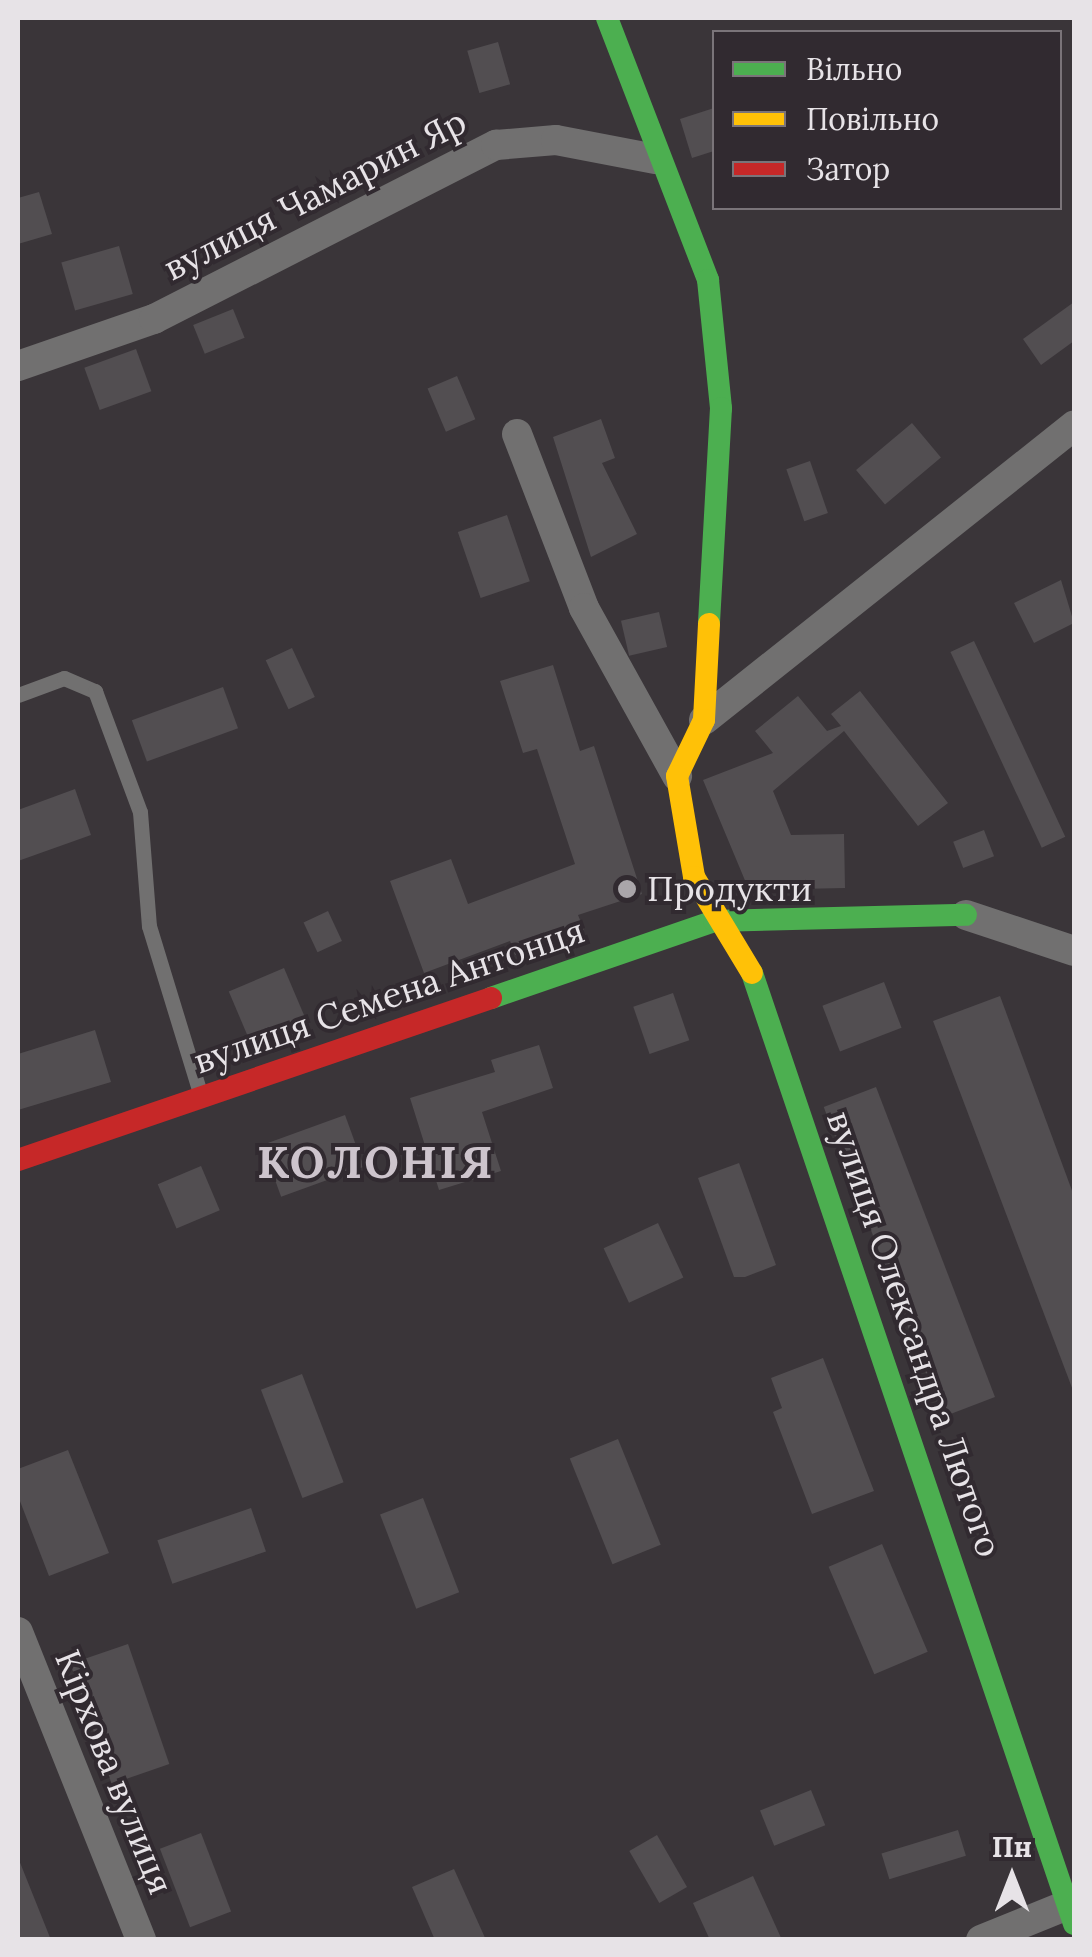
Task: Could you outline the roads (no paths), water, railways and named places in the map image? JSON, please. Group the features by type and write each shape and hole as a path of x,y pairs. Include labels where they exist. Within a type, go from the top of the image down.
{"street":[{"path":"607,18 655,159 708,280 721,408 704,720 677,776"},
{"name":"вулиця Чамарин Яр","path":"18,366 154,319 496,145 556,140 655,159"},
{"path":"704,720 1074,426"},
{"name":"вулиця Олександра Лютого","path":"517,434 584,608 677,776 694,878 714,921 752,972 1071,1915"},
{"path":"966,915 1074,951"},
{"name":"вулиця Семена Антонця","path":"18,1160 714,921 966,915"},
{"name":"Кірхова вулиця","path":"18,1632 141,1940"},
{"path":"981,1940 1071,1915"}],"lane":[{"path":"18,695 64,678 95,690 140,812 149,926 201,1097"}],"place":[{"name":"Продукти","path":"627,889"}],"district":[{"name":"КОЛОНІЯ","path":"376,1162"}]}
